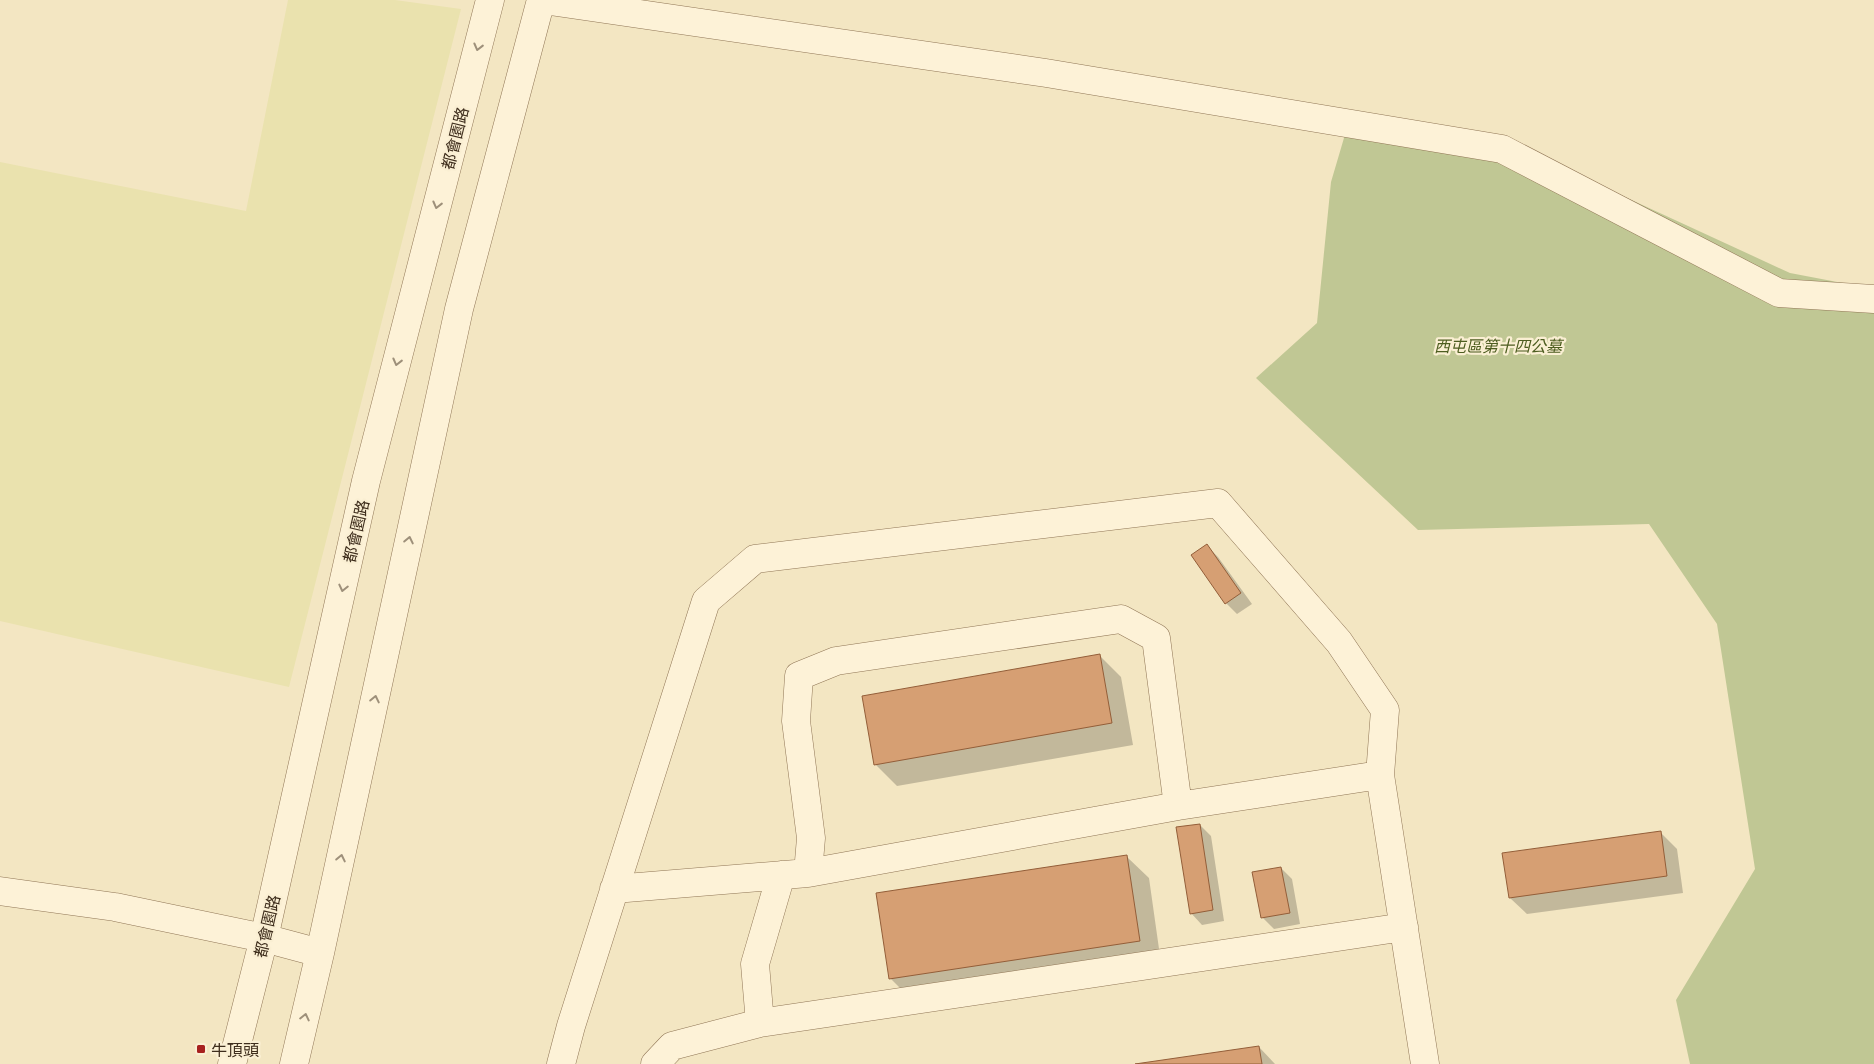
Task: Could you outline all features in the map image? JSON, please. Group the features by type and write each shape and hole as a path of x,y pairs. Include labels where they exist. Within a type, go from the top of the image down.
{"street":[{"name":"都會園路","path":"232,1064 264,938 366,482 490,0"},
{"path":"294,1064 320,953 459,309 542,0 1046,73 1502,149 1779,292 1874,299"},
{"path":"561,1064 570,1026 706,601 755,559 1218,503 1339,642 1385,710 1380,774 1425,1064"},
{"path":"808,873 811,838 796,721 799,676 836,661 1121,619 1156,638 1178,806"},
{"path":"614,889 808,873 1178,806 1380,774"},
{"path":"760,1023 755,964 781,875"},
{"path":"0,891 115,907 264,938 320,953"},
{"path":"655,1064 672,1046 760,1023 1404,927"}],"shaded area":[{"path":"288,0 395,0 461,9 289,687 0,621 0,162 246,211"}],"green space":[{"name":"西屯區第十四公墓","path":"1349,121 1586,179 1790,273 1874,289 1874,1064 1690,1064 1676,1000 1755,869 1717,624 1649,524 1418,530 1256,378 1317,323 1331,182"}],"building":[{"path":"1207,544 1241,593 1225,604 1191,555"},
{"path":"1100,654 1112,723 874,765 862,696"},
{"path":"1200,824 1213,910 1190,914 1176,827"},
{"path":"1661,831 1667,876 1509,898 1502,853"},
{"path":"1127,855 1140,941 889,979 876,893"},
{"path":"1281,867 1290,913 1261,918 1252,872"},
{"path":"1259,1046 1262,1064 1135,1064"}],"place":[{"name":"牛頂頭","path":"201,1049"}]}
